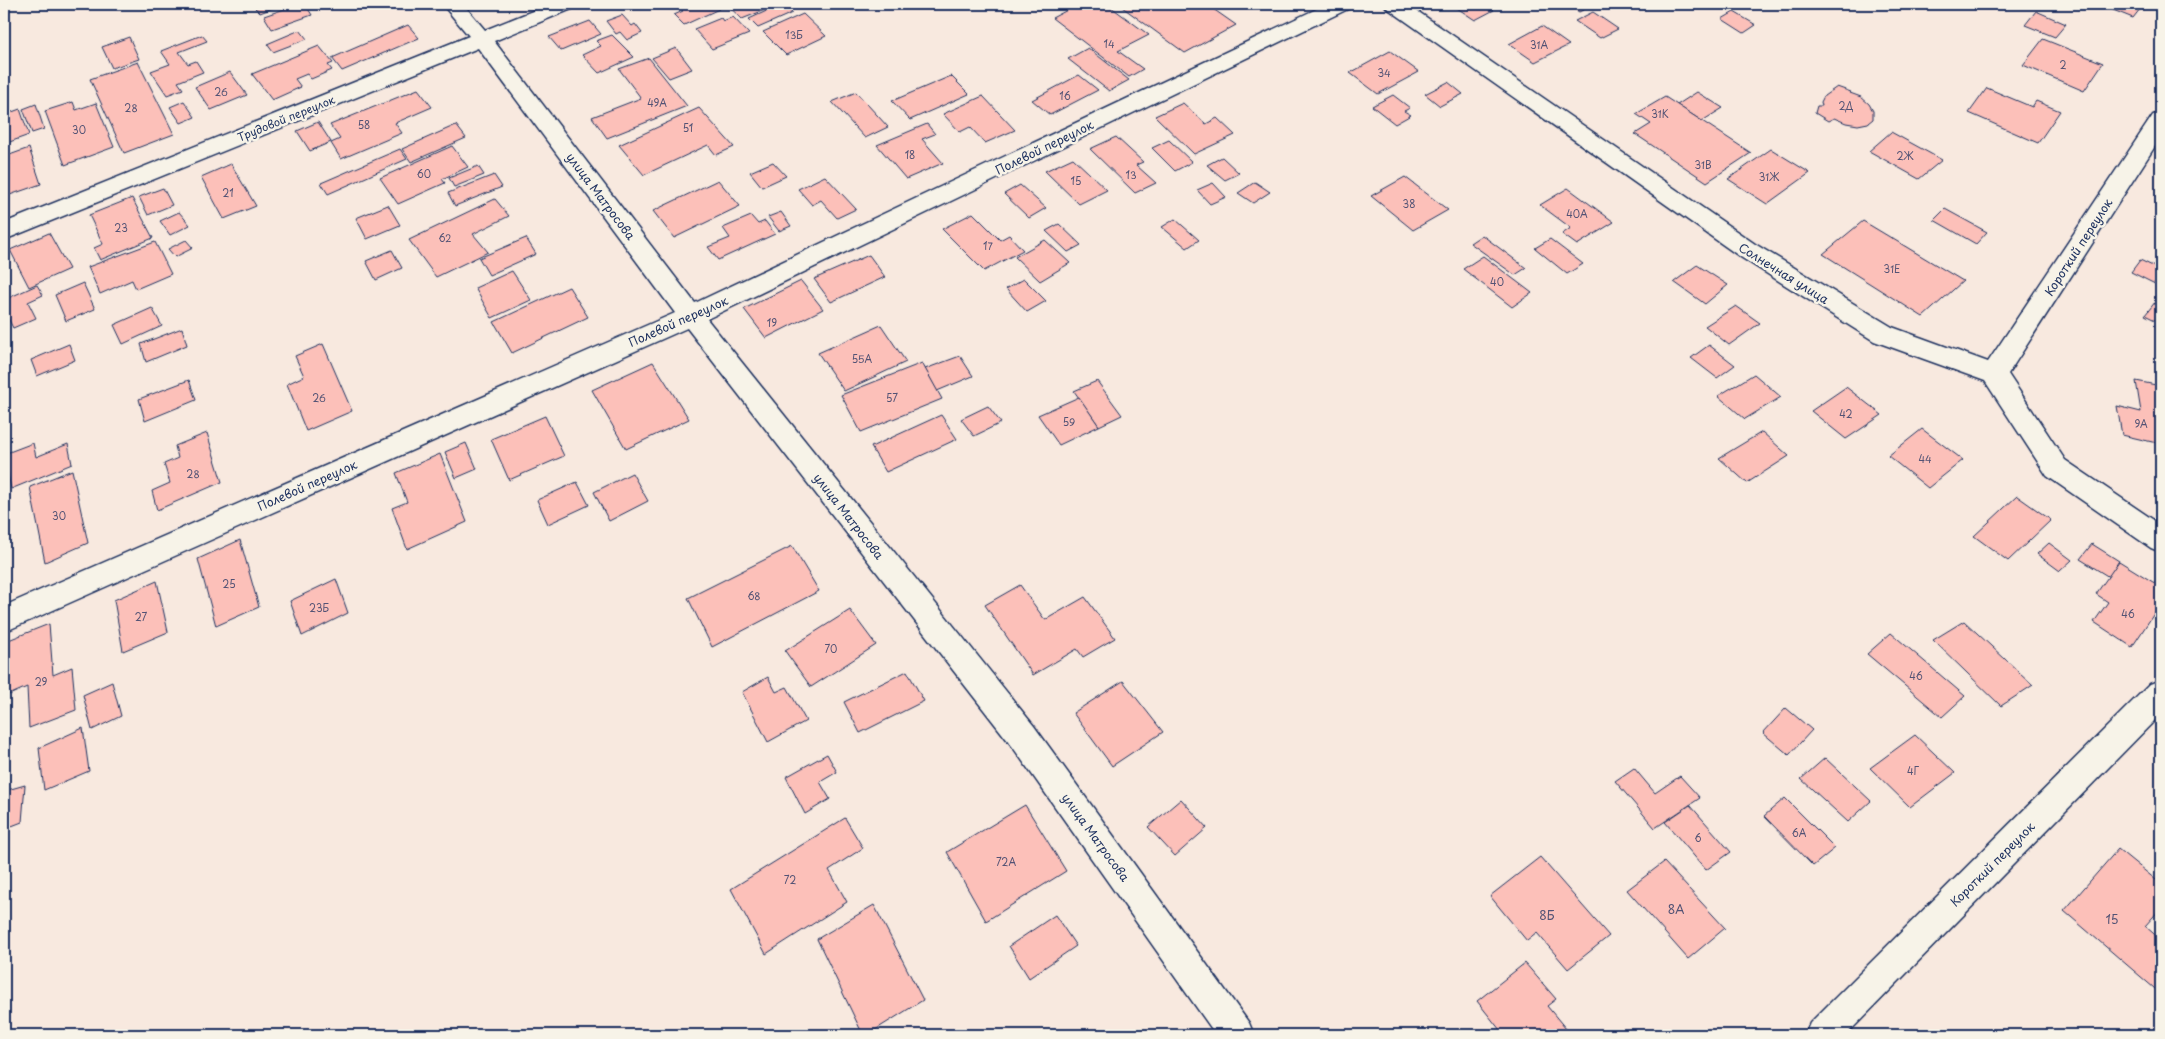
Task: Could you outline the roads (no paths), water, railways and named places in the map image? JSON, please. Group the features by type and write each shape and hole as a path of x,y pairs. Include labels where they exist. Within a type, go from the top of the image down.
{"street":[{"name":"улица Матросова","path":"452,4 482,39 692,316 1023,736 1237,1035"},
{"name":"Трудовой переулок","path":"4,232 567,4"},
{"name":"Полевой переулок","path":"4,619 692,316 1343,4"},
{"name":"Солнечная улица","path":"1394,4 1764,261 1882,334 1994,374"},
{"name":"Короткий переулок","path":"1994,374 2161,120"},
{"path":"1994,374 2056,468 2161,540"},
{"name":"Короткий переулок","path":"1822,1035 2161,694"}]}
